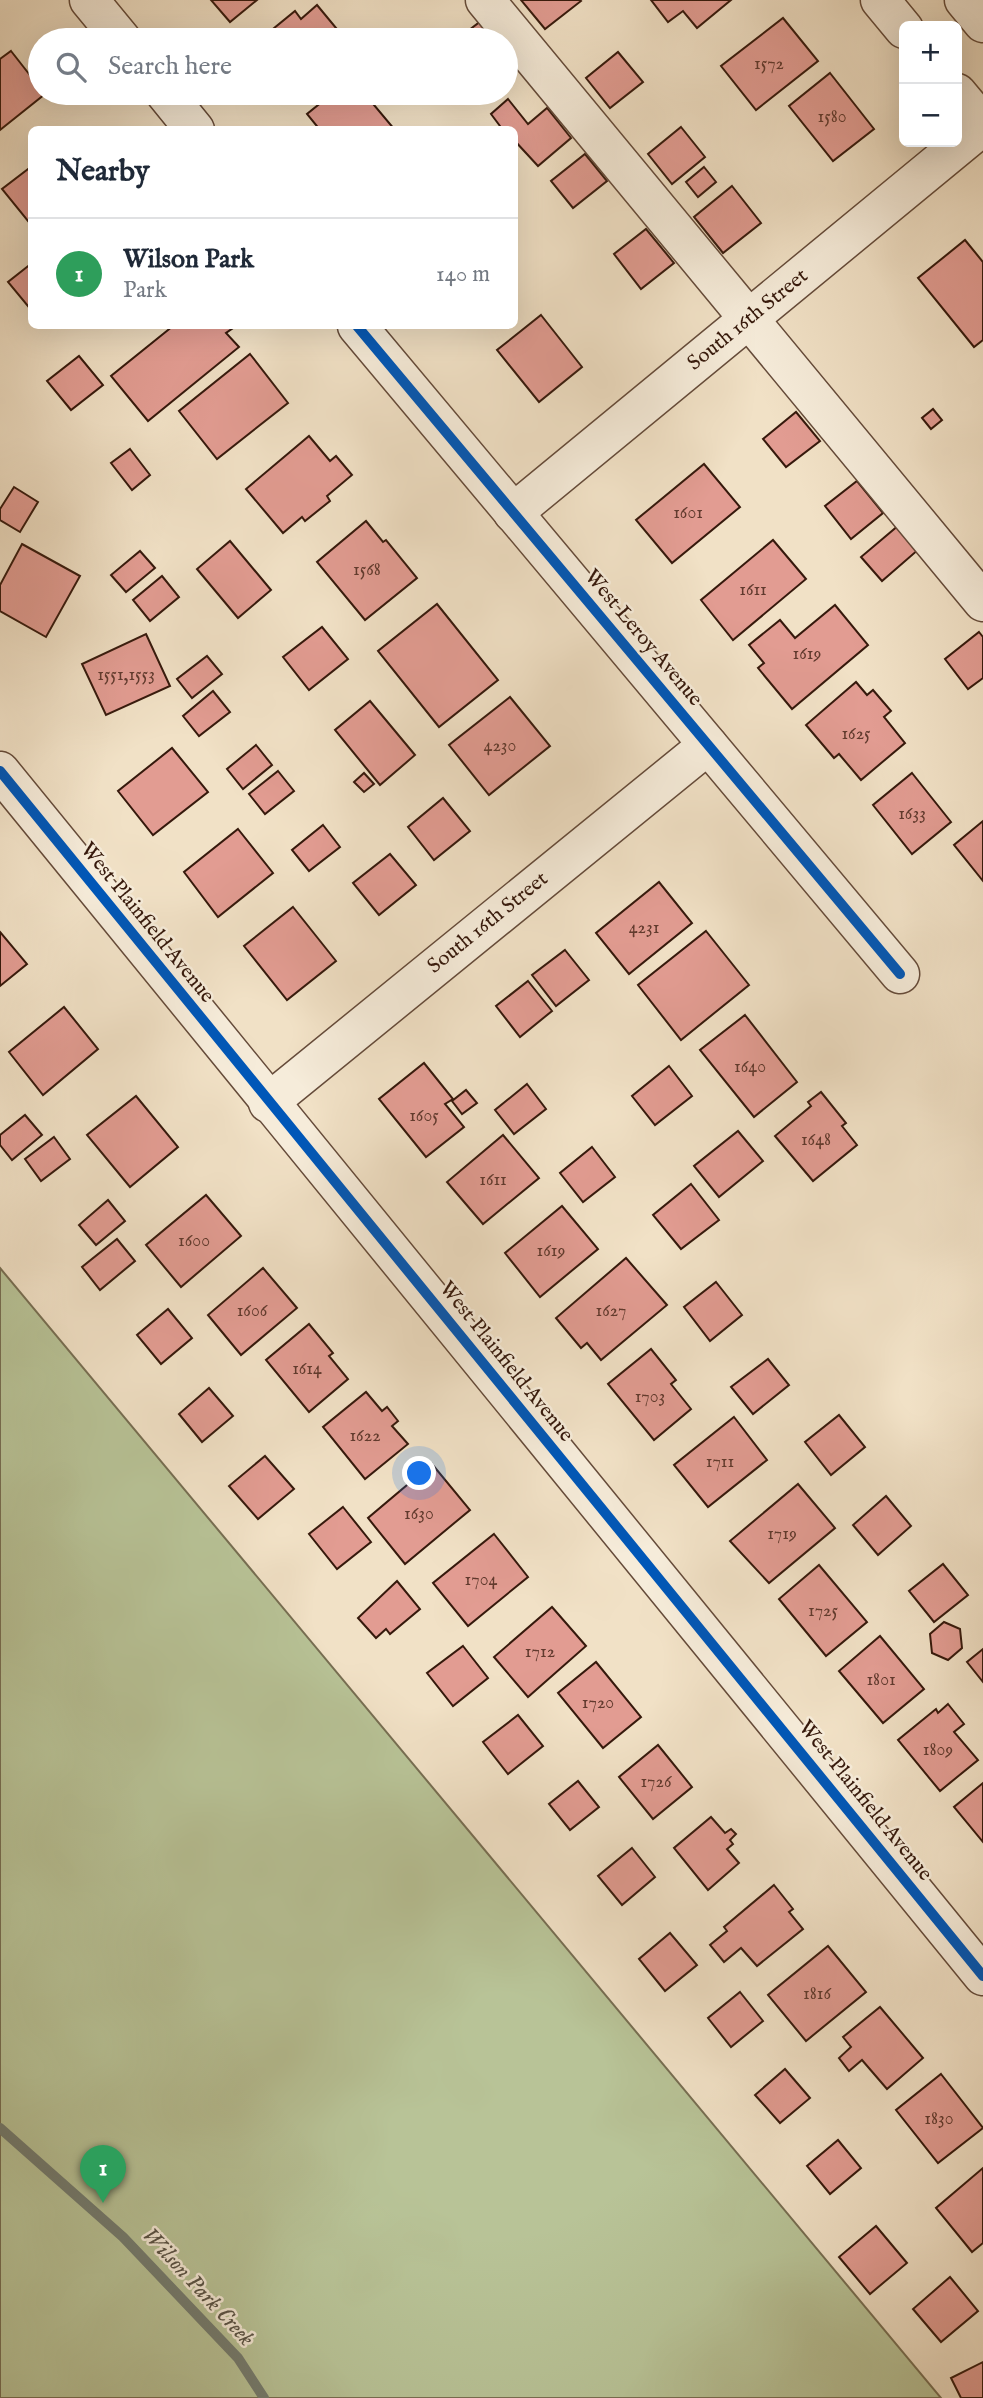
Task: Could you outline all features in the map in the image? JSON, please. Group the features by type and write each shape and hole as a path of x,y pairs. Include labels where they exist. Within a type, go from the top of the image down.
{"street":[{"path":"89,0 112,28"},
{"path":"485,0 508,28"},
{"path":"880,0 899,23"},
{"path":"964,0 983,23"},
{"path":"518,40 983,602"},
{"path":"962,99 983,125"},
{"path":"175,105 192,126"},
{"name":"South 16th Street","path":"513,513 983,125"},
{"name":"West Leroy Avenue","path":"360,329 901,974"},
{"name":"South 16th Street","path":"268,1102 708,745"},
{"name":"West Plainfield Avenue","path":"0,771 983,1976"}],"green space":[{"path":"0,1268 941,2398 0,2398"}],"building":[{"path":"211,0 257,0 230,22"},
{"path":"521,0 580,0 581,1 545,29"},
{"path":"651,0 731,0 697,28 683,11 668,22"},
{"path":"317,5 336,28 274,28 295,11 301,19"},
{"path":"783,18 818,61 756,110 721,66"},
{"path":"481,21 487,28 472,28"},
{"path":"11,51 28,73 28,105 31,105 0,130 0,59"},
{"path":"618,52 643,82 610,108 586,78"},
{"path":"830,73 874,129 833,161 789,106"},
{"path":"318,105 374,105 392,126 317,126 307,114"},
{"path":"501,105 513,105 528,124 547,108 571,138 538,166 518,144 518,126 500,126 491,114"},
{"path":"681,127 705,157 672,184 648,154"},
{"path":"585,154 607,181 573,208 551,181"},
{"path":"704,167 716,182 698,197 686,182"},
{"path":"28,169 28,221 2,189"},
{"path":"732,186 761,223 723,253 694,217"},
{"path":"646,229 674,263 641,289 614,254"},
{"path":"965,240 983,262 983,340 974,347 918,278"},
{"path":"28,266 28,306 8,282"},
{"path":"541,315 582,367 539,402 497,350"},
{"path":"169,329 232,329 226,333 239,347 148,421 111,376"},
{"path":"250,354 288,403 217,459 179,411"},
{"path":"79,356 103,385 71,410 47,381"},
{"path":"933,409 942,420 931,429 922,418"},
{"path":"796,412 820,441 786,467 763,439"},
{"path":"309,436 330,461 336,456 352,475 327,496 330,501 305,521 302,517 283,533 246,489"},
{"path":"130,449 150,475 132,490 111,463"},
{"path":"704,464 740,507 672,563 636,520"},
{"path":"857,481 883,513 851,539 825,506"},
{"path":"14,487 38,502 20,532 0,520 0,509"},
{"path":"366,521 383,542 386,540 417,578 365,620 317,562"},
{"path":"899,525 919,549 882,581 861,557"},
{"path":"773,540 806,579 733,640 701,600"},
{"path":"230,541 271,590 238,618 197,569"},
{"path":"22,544 80,576 46,637 0,611 0,585"},
{"path":"140,551 155,568 126,592 111,575"},
{"path":"162,576 179,597 150,621 133,600"},
{"path":"437,604 498,680 439,727 378,651"},
{"path":"835,605 868,645 792,709 758,668 764,663 749,645 780,620 795,638"},
{"path":"322,627 348,659 309,690 283,657"},
{"path":"979,632 983,637 983,678 968,689 945,659"},
{"path":"146,634 170,686 106,715 82,664"},
{"path":"207,656 222,674 192,698 177,679"},
{"path":"856,682 867,695 873,690 891,711 884,717 905,743 861,780 839,754 834,758 806,725"},
{"path":"213,691 230,712 199,736 183,716"},
{"path":"510,697 550,746 489,795 449,745"},
{"path":"370,701 415,755 380,785 335,730"},
{"path":"256,745 272,765 243,789 227,769"},
{"path":"172,748 208,792 153,835 118,791"},
{"path":"278,771 294,791 265,814 249,794"},
{"path":"364,773 374,784 364,792 354,782"},
{"path":"912,773 951,822 912,854 873,805"},
{"path":"443,798 470,831 434,860 408,827"},
{"path":"983,821 983,881 954,845"},
{"path":"323,825 340,847 309,871 292,850"},
{"path":"238,829 273,873 218,917 184,872"},
{"path":"390,854 416,885 379,915 353,883"},
{"path":"659,882 692,923 629,974 596,933"},
{"path":"293,907 336,961 287,1000 244,946"},
{"path":"706,931 749,985 681,1040 638,985"},
{"path":"0,932 27,964 0,986"},
{"path":"565,950 589,980 556,1006 532,975"},
{"path":"528,981 552,1011 520,1037 496,1006"},
{"path":"64,1007 98,1049 43,1095 9,1052"},
{"path":"745,1015 797,1082 754,1117 700,1050"},
{"path":"424,1063 453,1099 445,1104 464,1127 426,1157 379,1099"},
{"path":"669,1066 692,1096 655,1125 632,1096"},
{"path":"527,1084 546,1109 514,1134 495,1110"},
{"path":"466,1090 477,1103 462,1114 452,1101"},
{"path":"821,1092 846,1123 842,1126 857,1145 813,1181 775,1136 811,1106 808,1102"},
{"path":"136,1096 178,1147 130,1187 87,1135"},
{"path":"25,1115 42,1135 12,1160 0,1145 0,1135"},
{"path":"738,1131 763,1161 719,1197 694,1166"},
{"path":"503,1135 539,1178 483,1224 447,1182"},
{"path":"54,1137 70,1159 41,1181 25,1159"},
{"path":"592,1147 615,1177 583,1202 560,1173"},
{"path":"691,1184 719,1220 681,1249 653,1215"},
{"path":"206,1195 241,1236 181,1287 146,1245"},
{"path":"108,1200 125,1221 96,1245 79,1225"},
{"path":"562,1206 598,1249 540,1297 505,1253"},
{"path":"117,1239 135,1261 100,1290 82,1267"},
{"path":"626,1258 667,1305 601,1360 587,1343 581,1348 556,1318"},
{"path":"263,1268 297,1308 241,1355 208,1315"},
{"path":"716,1282 742,1315 710,1341 684,1307"},
{"path":"168,1309 192,1338 161,1364 137,1335"},
{"path":"309,1324 333,1353 329,1356 348,1379 309,1412 266,1360"},
{"path":"651,1349 676,1380 671,1384 691,1409 654,1440 608,1384"},
{"path":"768,1359 789,1385 753,1414 731,1387"},
{"path":"209,1388 233,1416 202,1442 179,1414"},
{"path":"366,1392 382,1411 387,1407 398,1421 392,1426 408,1444 365,1479 323,1427"},
{"path":"839,1415 865,1447 831,1475 805,1442"},
{"path":"734,1417 767,1460 708,1507 674,1465"},
{"path":"265,1456 294,1489 258,1519 229,1486"},
{"path":"432,1464 470,1510 405,1564 368,1518"},
{"path":"798,1484 835,1528 769,1583 730,1541"},
{"path":"886,1496 911,1526 878,1555 853,1525"},
{"path":"343,1507 371,1542 337,1569 309,1534"},
{"path":"494,1534 528,1577 468,1626 433,1583"},
{"path":"943,1564 968,1595 934,1622 909,1591"},
{"path":"819,1565 867,1622 826,1656 779,1599"},
{"path":"397,1581 420,1609 390,1634 386,1629 376,1638 358,1618"},
{"path":"552,1607 586,1646 528,1697 494,1657"},
{"path":"944,1622 960,1629 962,1648 948,1660 932,1653 930,1634"},
{"path":"880,1636 924,1689 883,1723 839,1671"},
{"path":"463,1646 488,1678 453,1706 427,1673"},
{"path":"983,1649 983,1682 967,1662"},
{"path":"596,1662 641,1717 603,1748 558,1693"},
{"path":"948,1704 964,1724 954,1732 978,1760 940,1791 898,1740 936,1709 938,1713"},
{"path":"518,1715 543,1746 508,1774 483,1742"},
{"path":"658,1745 692,1787 653,1819 619,1777"},
{"path":"578,1781 599,1807 570,1830 549,1804"},
{"path":"983,1783 983,1842 954,1807"},
{"path":"711,1817 725,1833 731,1829 736,1834 730,1840 733,1844 727,1849 739,1863 708,1890 674,1848"},
{"path":"632,1848 655,1877 622,1905 598,1876"},
{"path":"774,1885 793,1909 789,1912 803,1929 757,1966 741,1948 724,1962 710,1945 727,1931 724,1927"},
{"path":"670,1933 697,1965 665,1991 639,1959"},
{"path":"828,1946 866,1992 806,2041 768,1995"},
{"path":"740,1992 763,2021 731,2047 708,2018"},
{"path":"880,2007 923,2058 887,2089 862,2060 849,2071 839,2058 851,2047 843,2037"},
{"path":"785,2069 810,2098 780,2123 755,2095"},
{"path":"941,2074 983,2128 938,2163 896,2110"},
{"path":"838,2140 861,2168 830,2194 807,2166"},
{"path":"983,2168 983,2243 972,2252 936,2208"},
{"path":"876,2226 907,2263 870,2294 839,2257"},
{"path":"950,2277 978,2311 941,2342 913,2309"},
{"path":"983,2362 983,2398 961,2398 951,2378"}],"waterway":[{"name":"Wilson Park Creek","path":"0,2128 123,2237 238,2358 264,2398"}],"cycle path":[{"path":"360,329 900,974"},
{"path":"0,771 983,1976"}],"place":[{"name":"Wilson Park","path":"103,2203"}]}
